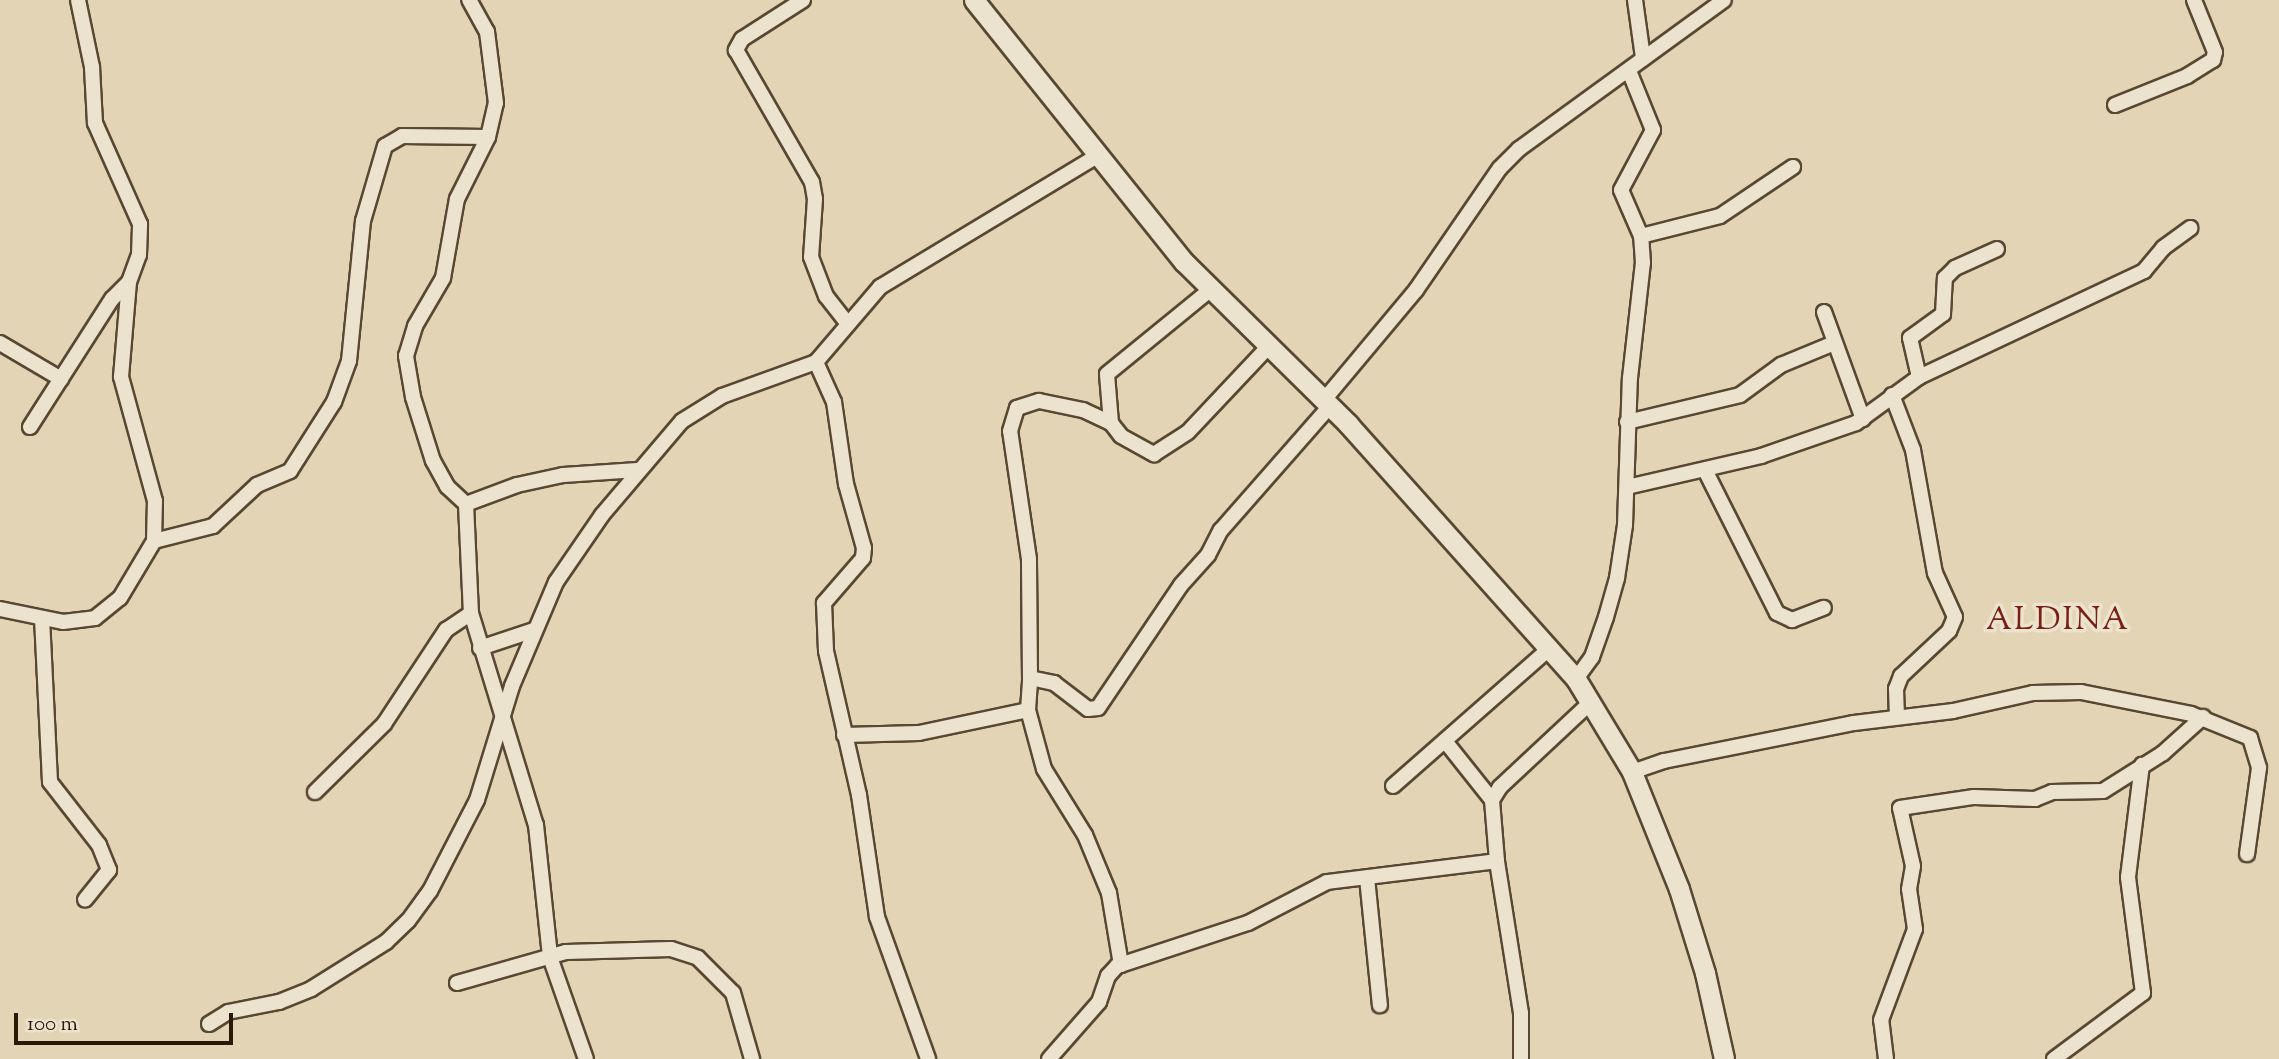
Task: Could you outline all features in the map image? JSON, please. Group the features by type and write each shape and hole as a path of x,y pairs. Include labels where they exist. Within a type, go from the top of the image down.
{"street":[{"path":"30,427 129,282 139,255 140,224 95,123 92,67 78,0"},
{"path":"469,0 488,32 498,95 488,137 457,199 443,278 415,326 406,356 429,453 447,486 466,504 471,613 536,825 550,957 586,1059"},
{"path":"803,0 742,39 736,50 812,182 815,199 811,257 826,296 846,323"},
{"path":"974,0 1097,156 1210,290 1327,403 1576,679 1632,772 1692,928 1724,1059"},
{"path":"1635,0 1643,58"},
{"path":"1030,678 1054,683 1088,709 1098,708 1181,585 1208,555 1221,530 1327,403 1416,290 1500,168 1544,130 1724,0"},
{"path":"2115,105 2187,76 2213,61 2215,52 2194,0"},
{"path":"1576,679 1592,657 1618,578 1627,487 1627,422 1643,263 1641,236 1621,190 1653,130 1629,71"},
{"path":"154,541 213,526 257,485 290,471 334,402 349,360 363,221 385,146 402,136 488,137"},
{"path":"209,1024 228,1012 279,1002 311,989 386,942 408,921 430,891 477,800 534,630 556,582 638,470 682,421 722,396 816,362 846,323 880,287 1097,156"},
{"path":"1641,236 1720,216 1793,167"},
{"path":"1627,487 1790,447 1863,419 1919,377 2144,271 2163,248 2191,228"},
{"path":"1919,377 1910,338 1943,314 1945,278 1955,268 1997,249"},
{"path":"0,609 78,623 101,614 136,576 154,541 155,501 121,377 129,282"},
{"path":"1111,423 1107,374 1210,290"},
{"path":"1824,312 1863,419"},
{"path":"0,343 61,379"},
{"path":"1627,422 1740,395 1782,365 1834,343"},
{"path":"1122,965 1110,893 1085,835 1044,769 1028,710 1028,559 1011,451 1013,417 1022,404 1039,401 1083,410 1111,423 1141,451 1159,453 1188,432 1268,347"},
{"path":"816,362 834,402 846,484 864,548 863,558 827,597 822,612 844,735 859,795 877,917 928,1059"},
{"path":"1892,395 1913,450 1935,573 1955,617 1949,631 1900,676 1896,689 1897,716"},
{"path":"466,504 517,485 563,475 638,470"},
{"path":"1705,470 1777,613 1792,620 1824,608"},
{"path":"316,792 384,724 446,630 471,613"},
{"path":"42,618 50,782 99,845 109,870 85,900"},
{"path":"480,648 534,630"},
{"path":"1392,786 1548,650"},
{"path":"1632,772 1664,761 1897,716 2065,692 2203,717 2244,733 2257,751 2247,854"},
{"path":"1492,800 1500,787 1591,702"},
{"path":"844,735 919,733 1028,710"},
{"path":"1886,1059 1881,1020 1915,929 1909,889 1913,866 1900,808 1974,797 2035,799 2052,792 2098,792 2142,765 2203,717"},
{"path":"1445,741 1492,800 1497,861 1521,1013 1521,1059"},
{"path":"2054,1059 2143,993 2128,877 2142,765"},
{"path":"1049,1059 1099,1002 1111,970 1122,965 1248,923 1327,882 1497,861"},
{"path":"1367,878 1380,1005"},
{"path":"457,983 566,952 671,949 698,958 733,993 752,1059"}],"district":[{"name":"ALDINA","path":"2058,621"}]}
